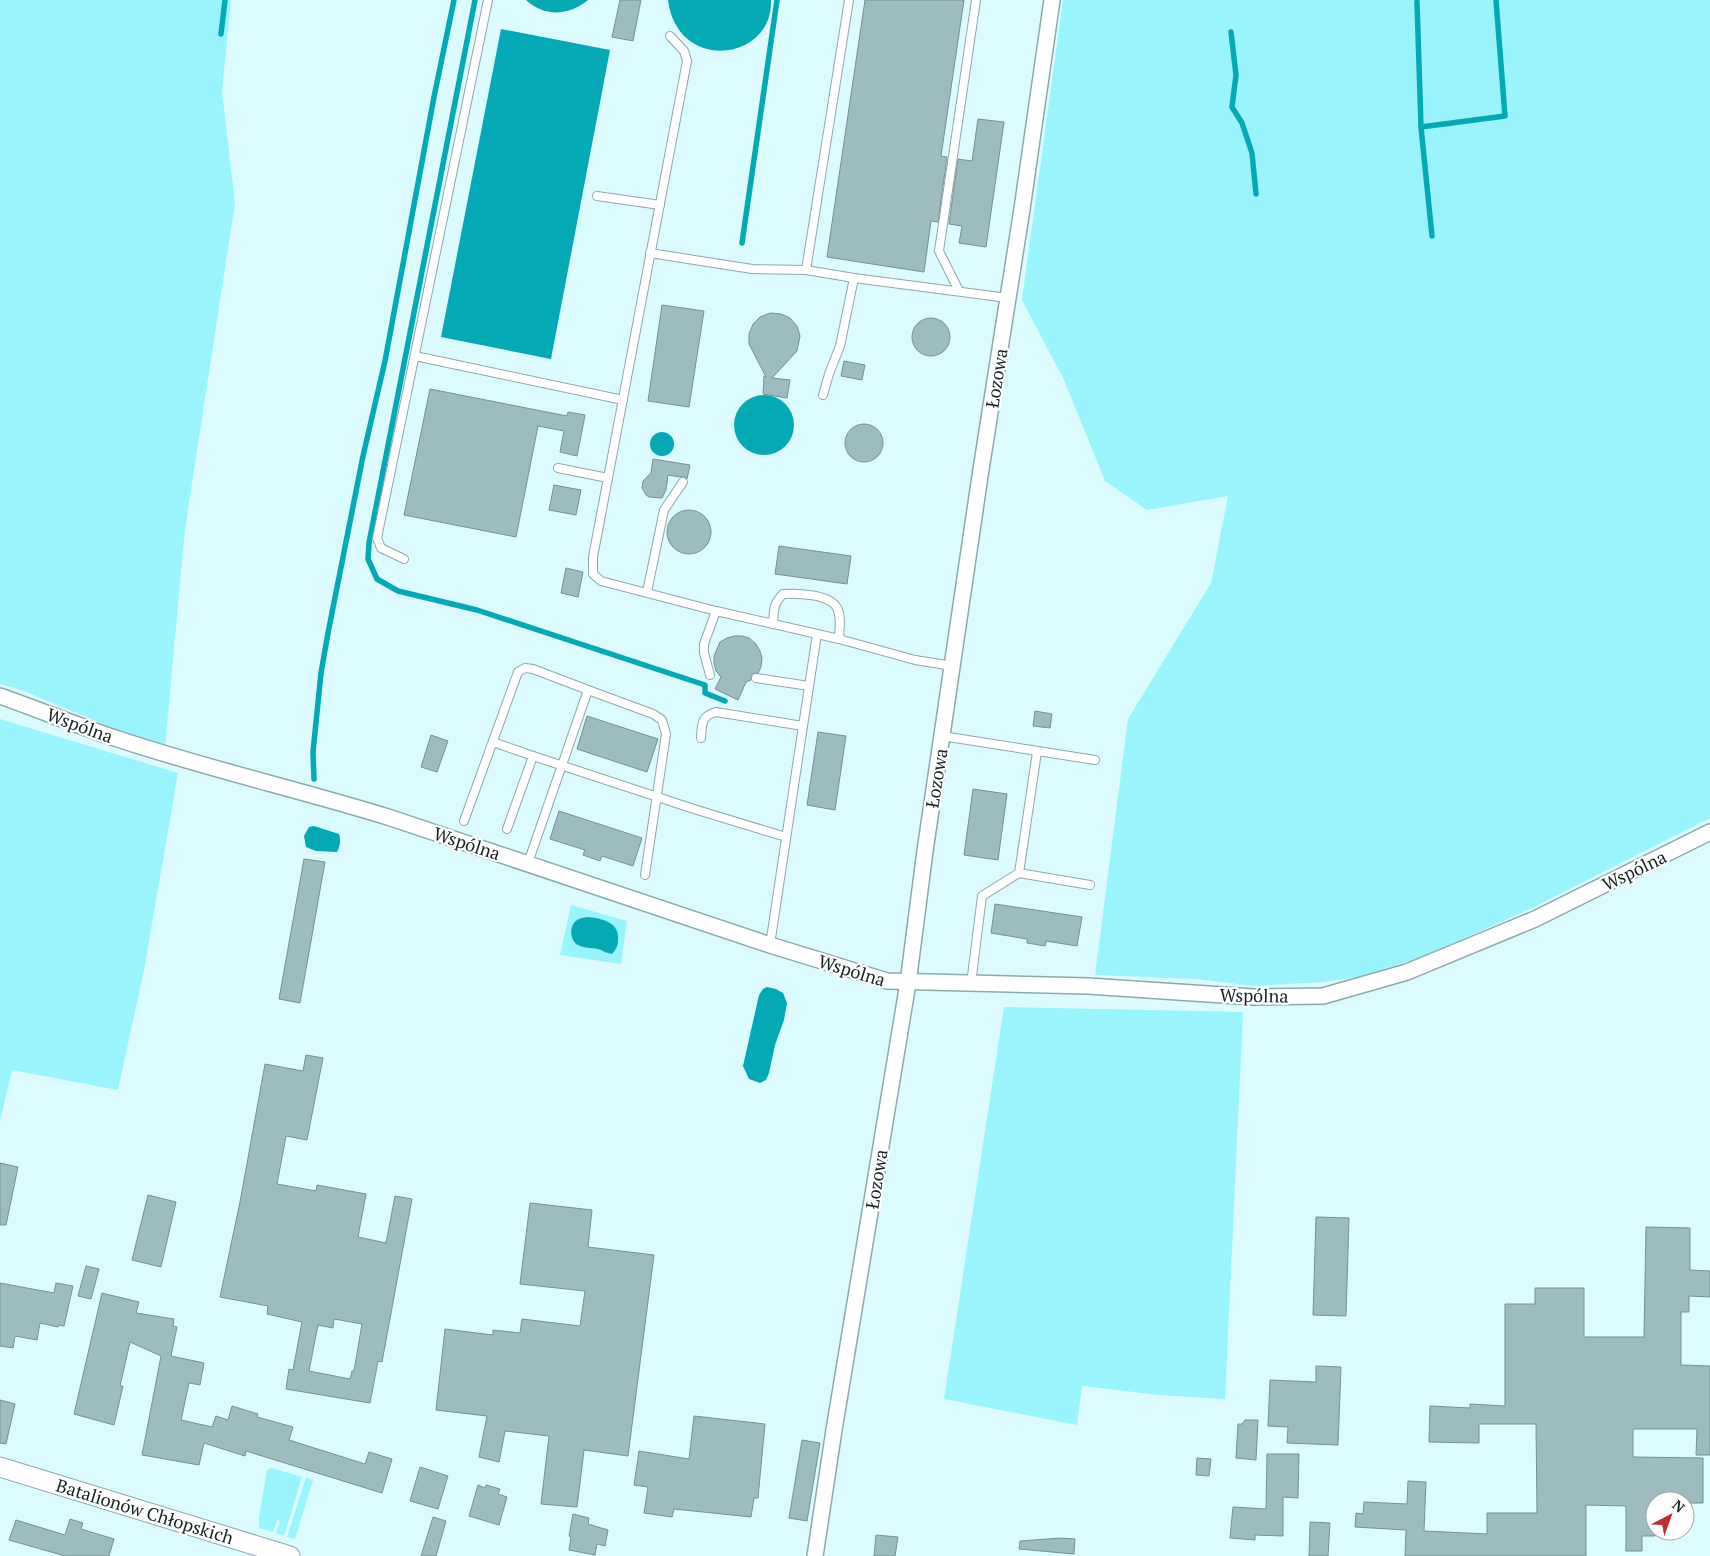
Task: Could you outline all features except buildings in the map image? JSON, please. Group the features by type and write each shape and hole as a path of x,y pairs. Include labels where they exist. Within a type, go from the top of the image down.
{"street":[{"name":"Łozowa","path":"815,1556 908,983 952,666 1052,0"},
{"name":"Wspólna","path":"0,696 117,738 224,771 329,799 887,982 1088,986 1253,997 1323,996 1407,972 1535,919 1710,832"},
{"name":"Batalionów Chłopskich","path":"0,1467 290,1556"}],"lane":[{"path":"404,559 381,548 378,538 488,0"},
{"path":"806,270 850,0"},
{"path":"959,291 939,251 976,0"},
{"path":"670,36 684,50 687,61 593,557 593,574 601,582 839,639 915,660 952,666"},
{"path":"597,196 660,205"},
{"path":"650,254 752,269 806,270 1008,298"},
{"path":"823,395 840,346 854,278"},
{"path":"415,356 623,400"},
{"path":"558,468 608,478"},
{"path":"647,592 664,510 683,482"},
{"path":"773,624 776,601 783,594 795,593 819,596 836,606 839,614 839,639"},
{"path":"710,675 704,653 704,644 716,611"},
{"path":"770,945 817,634"},
{"path":"464,821 518,672 525,668 533,669 653,714 662,720 666,734 645,875"},
{"path":"756,678 809,686"},
{"path":"528,863 588,690"},
{"path":"700,738 702,722 708,714 716,712 803,726"},
{"path":"942,736 1095,760"},
{"path":"493,742 786,837"},
{"path":"1019,873 1037,752"},
{"path":"507,829 534,756"},
{"path":"971,984 982,896 1019,873 1090,885"}],"shaded area":[{"path":"0,0 231,0 222,91 235,203 185,529 165,747 103,724 24,691 0,684"},
{"path":"526,0 588,0 565,12 549,12 533,6"},
{"path":"668,0 771,0 768,21 757,36 742,46 724,51 705,48 688,40 675,24"},
{"path":"1063,0 1710,0 1710,818 1530,909 1420,958 1357,977 1323,982 1254,986 1197,979 1095,975 1128,719 1211,583 1228,496 1147,510 1105,481 1064,380 1022,300"},
{"path":"501,29 610,50 551,359 441,337"},
{"path":"764,395 781,400 789,408 794,425 789,442 781,450 764,455 747,450 739,442 734,425 739,408 747,400"},
{"path":"662,432 667,433 673,439 673,449 667,455 662,456 657,455 651,449 650,444 651,439 657,433"},
{"path":"0,719 178,773 144,970 118,1090 12,1070 0,1121"},
{"path":"314,826 339,834 340,843 337,852 316,851 306,847 304,836 309,827"},
{"path":"571,905 627,921 621,964 560,955"},
{"path":"587,917 598,918 608,922 616,929 618,944 612,954 598,949 586,948 575,943 572,937 572,926 578,919"},
{"path":"767,987 783,993 787,1003 769,1073 766,1080 760,1083 749,1079 743,1066 759,995"},
{"path":"1004,1007 1243,1012 1225,1399 1159,1395 1082,1386 1077,1425 944,1399"},
{"path":"272,1468 302,1477 284,1536 276,1533 280,1521 277,1520 273,1532 259,1528 259,1517 267,1470"},
{"path":"306,1477 313,1480 295,1539 287,1537"}],"waterway":[{"path":"221,34 225,0"},
{"path":"314,779 313,752 321,673 328,633 363,456 385,361 454,0"},
{"path":"475,0 369,543 368,559 377,579 398,591 477,610 705,685 705,693 725,701"},
{"path":"742,243 777,0"},
{"path":"1432,236 1421,127 1505,116 1496,0"},
{"path":"1417,2 1421,127"},
{"path":"1231,32 1236,75 1232,107 1242,123 1252,153 1256,194"}]}
